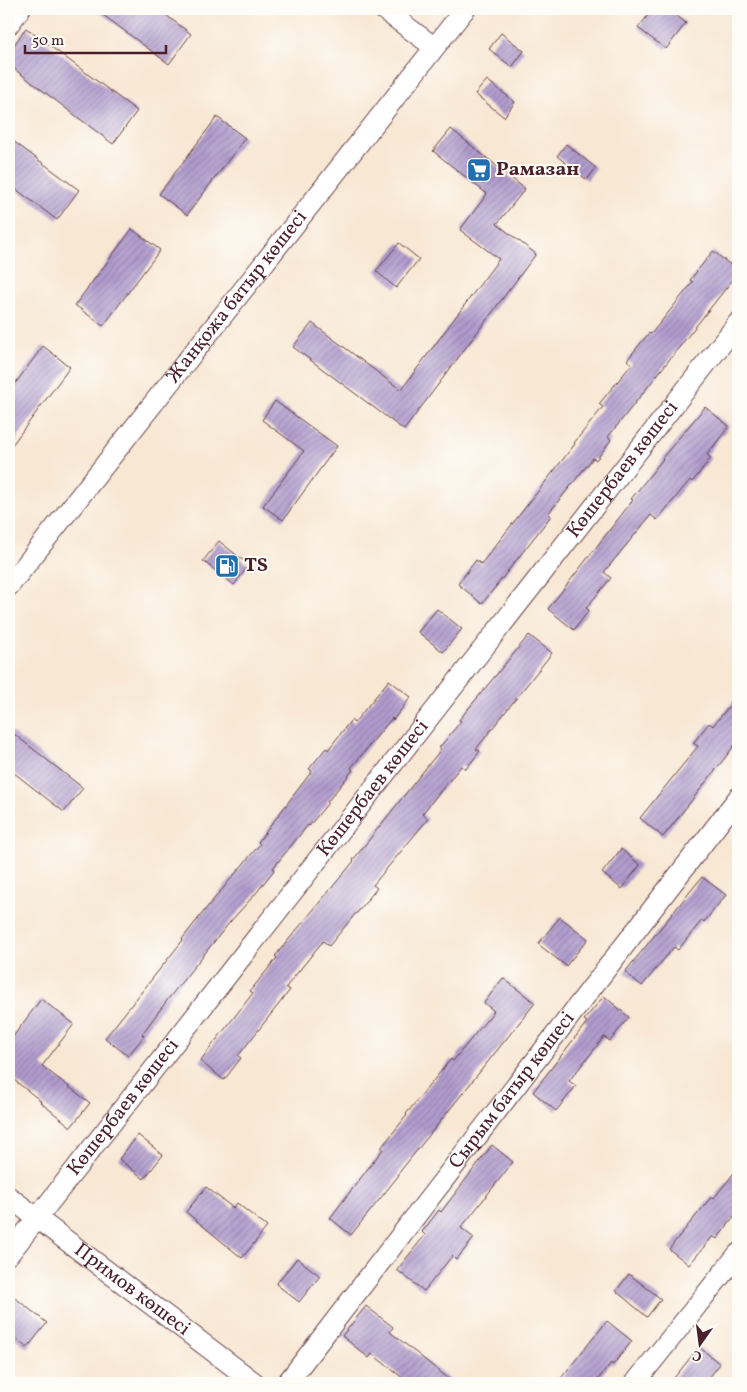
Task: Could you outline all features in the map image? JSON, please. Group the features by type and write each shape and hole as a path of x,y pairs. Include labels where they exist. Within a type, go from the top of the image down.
{"street":[{"path":"9,24 20,9"},
{"path":"383,9 434,47"},
{"name":"Жанқожа батыр көшесі","path":"9,586 465,9"},
{"name":"Көшербаев көшесі","path":"9,1254 738,323"},
{"name":"Сырым батыр көшесі","path":"287,1383 738,798"},
{"name":"Примов көшесі","path":"9,1197 255,1383"},
{"path":"635,1383 738,1254"}],"building":[{"path":"95,9 158,9 191,34 169,64"},
{"path":"653,9 668,9 686,23 666,49 638,28"},
{"path":"26,28 137,111 113,144 9,65 9,52"},
{"path":"501,33 524,51 512,67 489,49"},
{"path":"487,80 515,102 504,117 475,94"},
{"path":"217,117 245,138 187,215 159,194"},
{"path":"451,129 525,189 497,224 536,254 404,430 293,347 312,323 401,390 499,259 460,230 487,194 433,151"},
{"path":"9,138 79,190 57,220 9,184"},
{"path":"566,144 596,168 587,180 557,156"},
{"path":"132,229 160,250 103,326 75,305"},
{"path":"399,243 419,259 396,288 376,271"},
{"path":"713,251 738,271 738,273 608,437 611,440 596,460 593,458 548,514 551,516 482,604 458,584 476,560 481,564 575,444 603,407 599,404 632,364 627,360 649,333 651,334 693,282 690,280"},
{"path":"43,346 70,367 9,449 9,392"},
{"path":"275,401 337,446 283,520 263,506 304,451 262,420"},
{"path":"705,407 729,426 707,455 711,458 657,520 651,515 604,572 611,578 586,608 589,610 574,630 548,609 633,500 631,499 662,458"},
{"path":"219,541 249,565 234,585 203,561"},
{"path":"437,609 462,629 443,652 418,632"},
{"path":"529,635 552,653 476,749 480,751 466,769 461,766 422,814 428,819 373,885 377,888 329,946 323,941 286,987 290,990 238,1056 241,1058 224,1080 200,1061 253,993 250,991 277,958 275,956 354,861 441,749 439,748 461,721 459,720"},
{"path":"389,680 411,697 351,768 353,770 328,803 273,868 274,870 257,892 230,922 168,999 142,1034 144,1036 128,1056 105,1038 209,905 260,844 258,842 312,771 309,769 326,748 328,750 351,720 354,723"},
{"path":"738,695 738,741 663,837 640,818 698,746 693,743 709,723 713,726"},
{"path":"9,730 83,788 64,812 9,769"},
{"path":"621,849 640,865 622,889 602,873"},
{"path":"702,877 726,895 704,922 702,920 678,950 674,947 642,986 625,972"},
{"path":"560,917 588,939 566,966 538,944"},
{"path":"503,978 535,1003 351,1235 330,1218 383,1149 381,1148 406,1114 451,1059 453,1061 494,1011 484,1003"},
{"path":"604,996 629,1017 610,1041 604,1037 569,1081 576,1086 556,1111 533,1092 587,1022 584,1020"},
{"path":"41,999 74,1024 42,1066 90,1103 71,1127 9,1076 9,1042"},
{"path":"138,1135 163,1155 144,1179 119,1159"},
{"path":"492,1145 513,1162 461,1228 474,1238 456,1260 452,1256 424,1291 397,1270 425,1235 422,1232 439,1210 441,1212"},
{"path":"738,1168 738,1212 717,1239 713,1236 689,1265 669,1249 712,1196 714,1198"},
{"path":"206,1187 233,1208 237,1203 267,1227 242,1258 186,1212"},
{"path":"297,1258 320,1276 299,1302 276,1284"},
{"path":"629,1274 661,1299 647,1317 616,1291"},
{"path":"9,1293 47,1323 27,1348 9,1333"},
{"path":"366,1306 393,1327 390,1332 454,1383 409,1383 372,1354 369,1358 342,1336"},
{"path":"607,1321 632,1341 613,1365 611,1363 595,1383 557,1383"},
{"path":"699,1347 720,1364 705,1383 670,1383"}],"place":[{"name":"Рамазан","path":"479,170"},
{"name":"TS","path":"227,566"}]}
